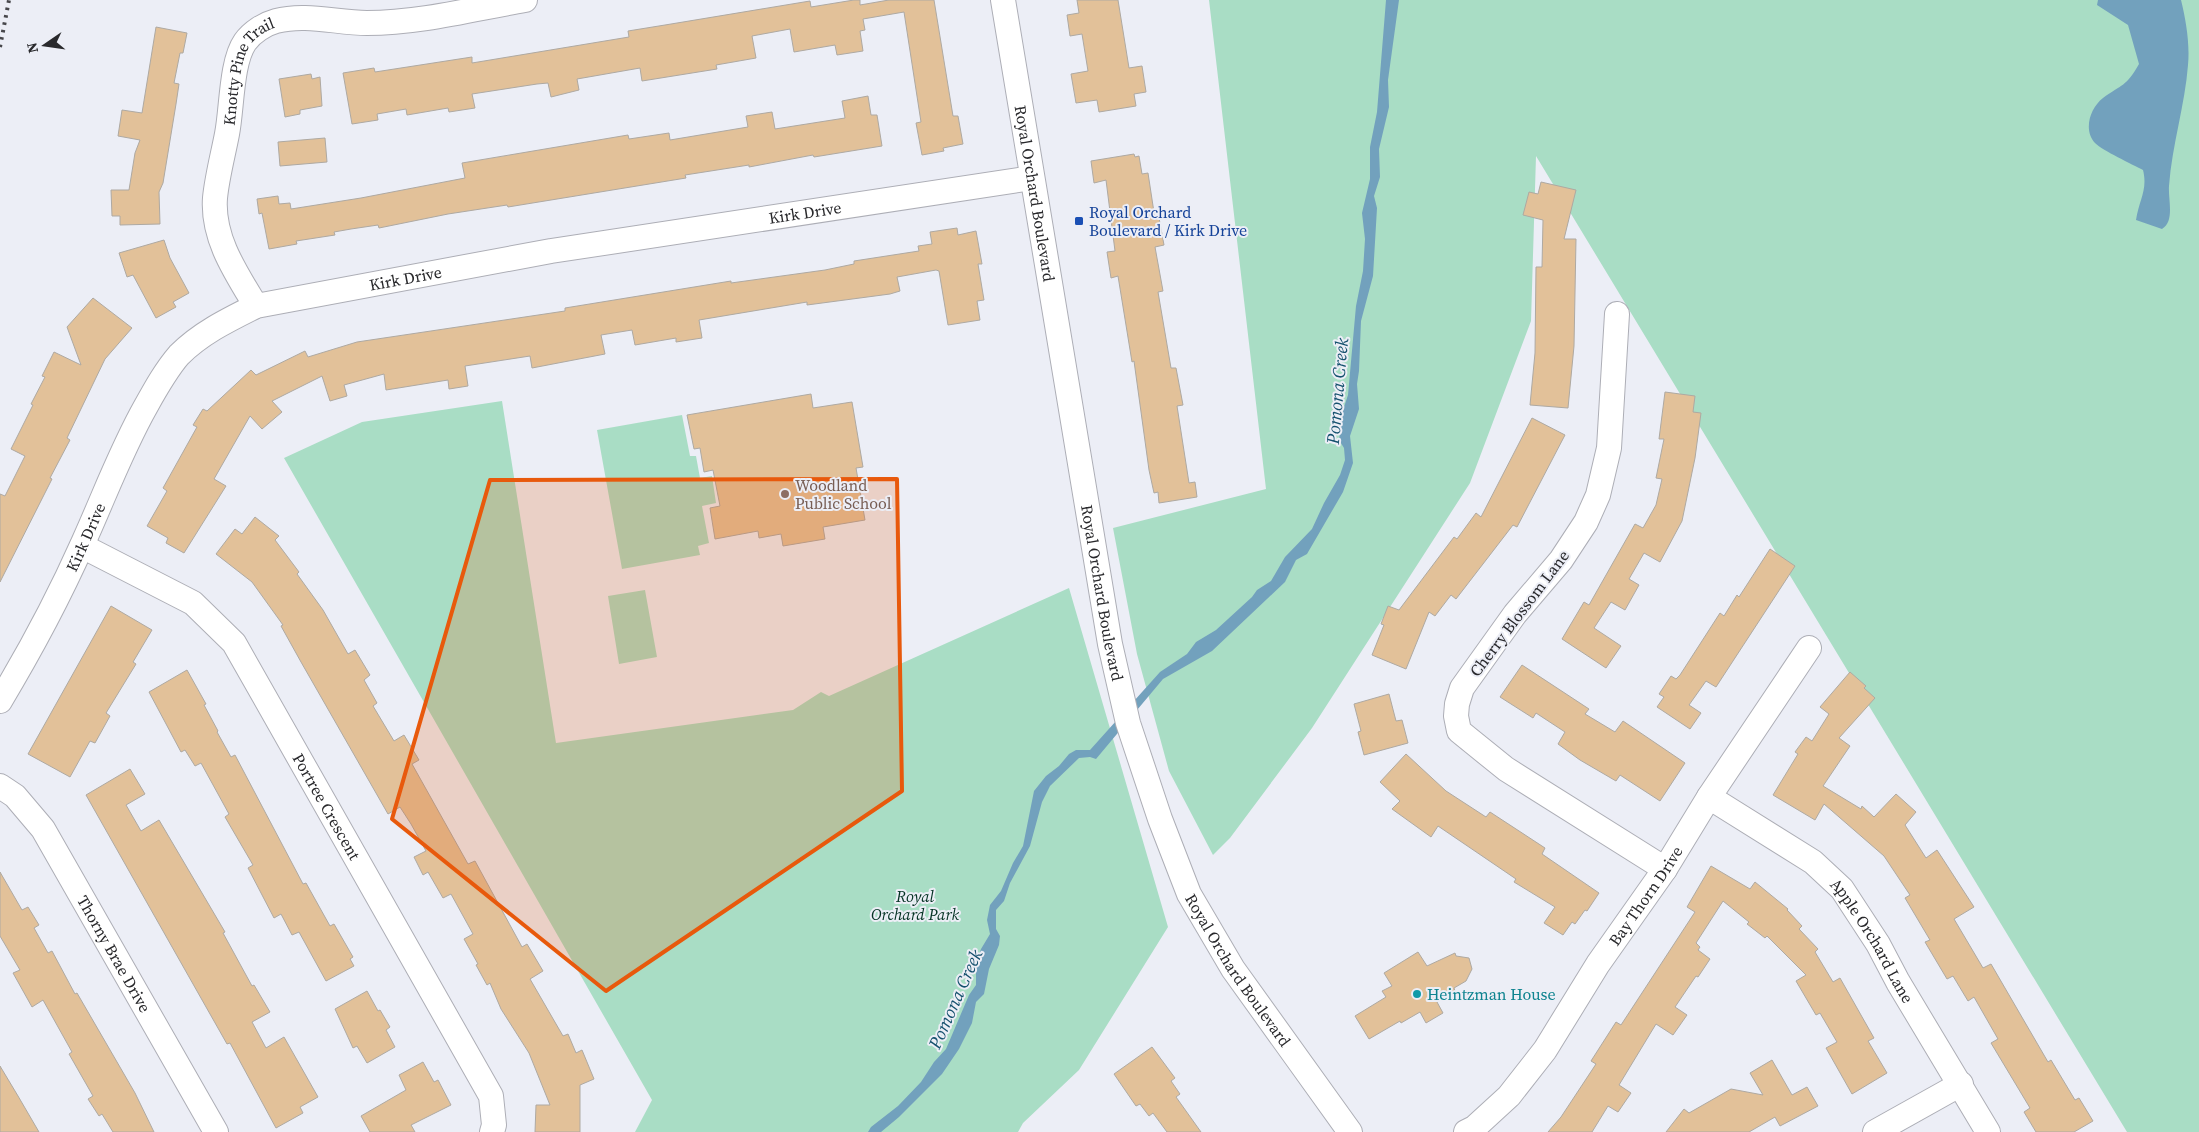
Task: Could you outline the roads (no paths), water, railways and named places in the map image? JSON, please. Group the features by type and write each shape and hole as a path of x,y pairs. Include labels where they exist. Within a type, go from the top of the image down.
{"street":[{"name":"Knotty Pine Trail","path":"256,306 227,256 220,239 215,198 228,130 237,59 245,42 254,32 276,21 305,18 366,23 405,21 525,0"},
{"name":"Royal Orchard Boulevard","path":"1003,0 1120,696 1160,819 1189,894 1233,969 1350,1132"},
{"name":"Kirk Drive","path":"0,701 23,663 82,546 128,438 161,380 179,355 202,336 256,306 551,251 1032,178"},
{"name":"Cherry Blossom Lane","path":"1617,314 1609,448 1598,495 1586,522 1561,560 1515,614 1462,688 1457,704 1456,716 1459,731 1506,769 1665,870"},
{"name":"Portree Crescent","path":"82,546 193,603 234,642 491,1096 494,1125 492,1132"},
{"name":"Bay Thorn Drive","path":"1466,1132 1474,1128 1510,1096 1545,1050 1598,964 1665,870 1709,798 1810,648"},
{"name":"Thorny Brae Drive","path":"0,786 15,796 43,829 216,1132"},
{"name":"Apple Orchard Lane","path":"1709,798 1813,862 1842,889 1878,944 1898,982 1961,1084 1988,1132"},
{"path":"1875,1132 1961,1084"}],"water":[{"path":"1386,0 1399,0 1388,80 1389,107 1379,149 1380,177 1374,196 1377,208 1373,276 1361,321 1357,384 1359,409 1350,436 1353,463 1343,492 1307,554 1296,560 1285,582 1212,651 1163,679 1096,759 1090,757 1079,758 1050,786 1042,802 1030,846 1010,883 1004,901 996,910 996,929 1000,936 999,945 989,969 984,994 976,1002 972,1023 959,1049 942,1074 899,1117 881,1132 868,1132 871,1127 898,1106 921,1082 934,1062 946,1049 969,995 976,985 976,963 981,949 990,934 987,920 990,905 1001,891 1013,863 1023,846 1034,791 1046,776 1059,766 1069,754 1076,750 1090,750 1160,672 1187,654 1196,642 1216,630 1252,597 1257,590 1271,581 1285,557 1312,529 1340,475 1345,460 1344,448 1339,440 1343,410 1348,395 1356,306 1363,271 1365,239 1362,213 1370,179 1370,147 1377,112"},
{"path":"2098,0 2181,0 2187,32 2188,65 2169,186 2170,216 2162,229 2136,220 2144,189 2143,170 2099,146 2091,138 2089,132 2090,119 2098,102 2127,81 2139,64 2128,25 2097,5"}],"railway":[{"path":"0,47 9,0"}],"place":[{"name":"Royal Orchard Boulevard / Kirk Drive","path":"1079,221"},
{"name":"Woodland Public School","path":"785,494"},
{"name":"Heintzman House","path":"1417,994"}],"water label":[{"name":"Pomona Creek","path":"1337,391"},
{"name":"Pomona Creek","path":"955,999"}],"park label":[{"name":"Royal Orchard Park","path":"915,905"}]}
